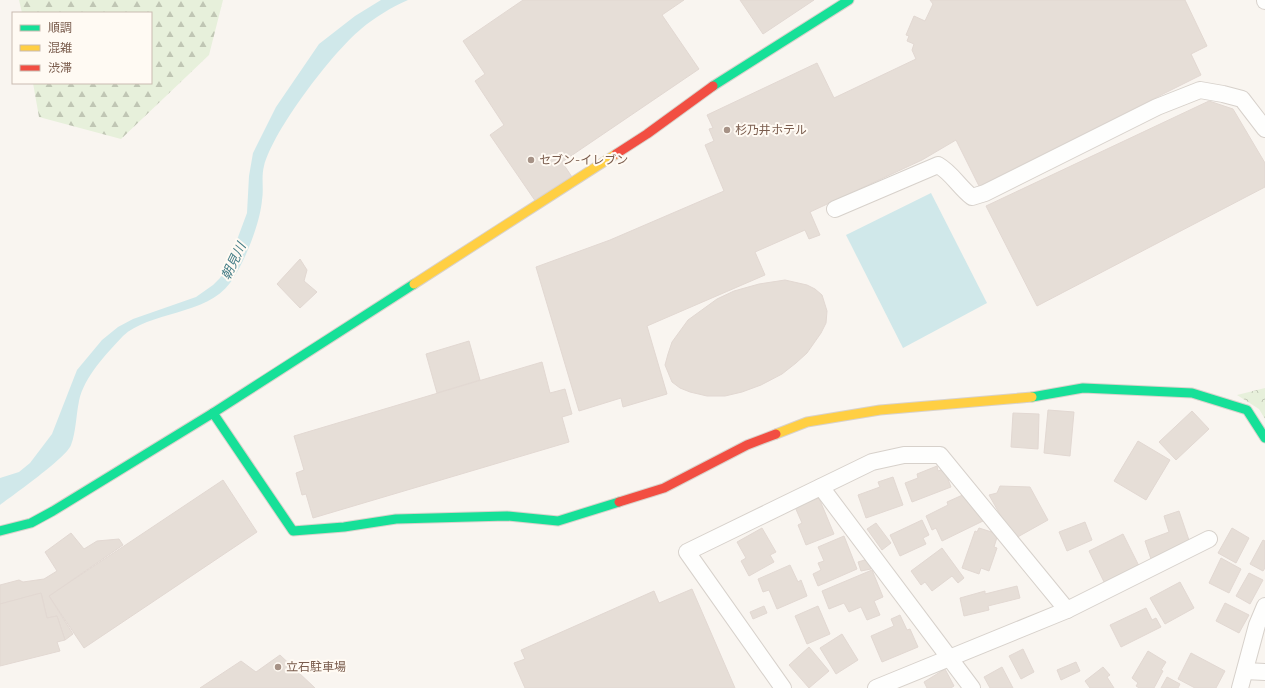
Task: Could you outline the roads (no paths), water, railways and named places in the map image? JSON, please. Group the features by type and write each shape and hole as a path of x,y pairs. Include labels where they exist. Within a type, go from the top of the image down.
{"street":[{"path":"0,531 31,523 53,511 213,413 647,134 697,96 849,0"},
{"path":"835,209 938,165 948,171 961,189 972,197 985,193 1157,107 1200,90 1223,94 1242,100 1265,129"},
{"path":"213,413 293,531 344,527 396,519 507,516 558,520 664,488 747,445 807,422 880,410 1023,398 1083,388 1192,393 1247,410 1265,438"},
{"path":"784,688 687,552 872,462 904,455 940,454 1068,610"},
{"path":"821,487 972,688"},
{"path":"876,688 1068,610 1209,540"},
{"path":"1240,688 1257,625 1265,606"},
{"path":"1245,671 1265,672"}],"water":[{"name":"朝見川","path":"381,0 408,0 378,16 349,40 320,73 279,132 264,166 261,210 255,232 246,255 230,283 220,293 193,308 147,322 134,328 123,336 96,366 86,383 79,401 73,440 67,451 38,476 0,505 0,478 19,472 30,463 52,434 77,370 102,340 118,327 133,319 196,297 220,278 228,264 247,213 249,176 253,153 276,107 319,44 355,16"},
{"path":"931,193 987,303 903,348 846,235"}],"place":[{"name":"杉乃井ホテル","path":"727,130"},
{"name":"セブン-イレブン","path":"531,160"},
{"name":"立石駐車場","path":"278,667"}]}
